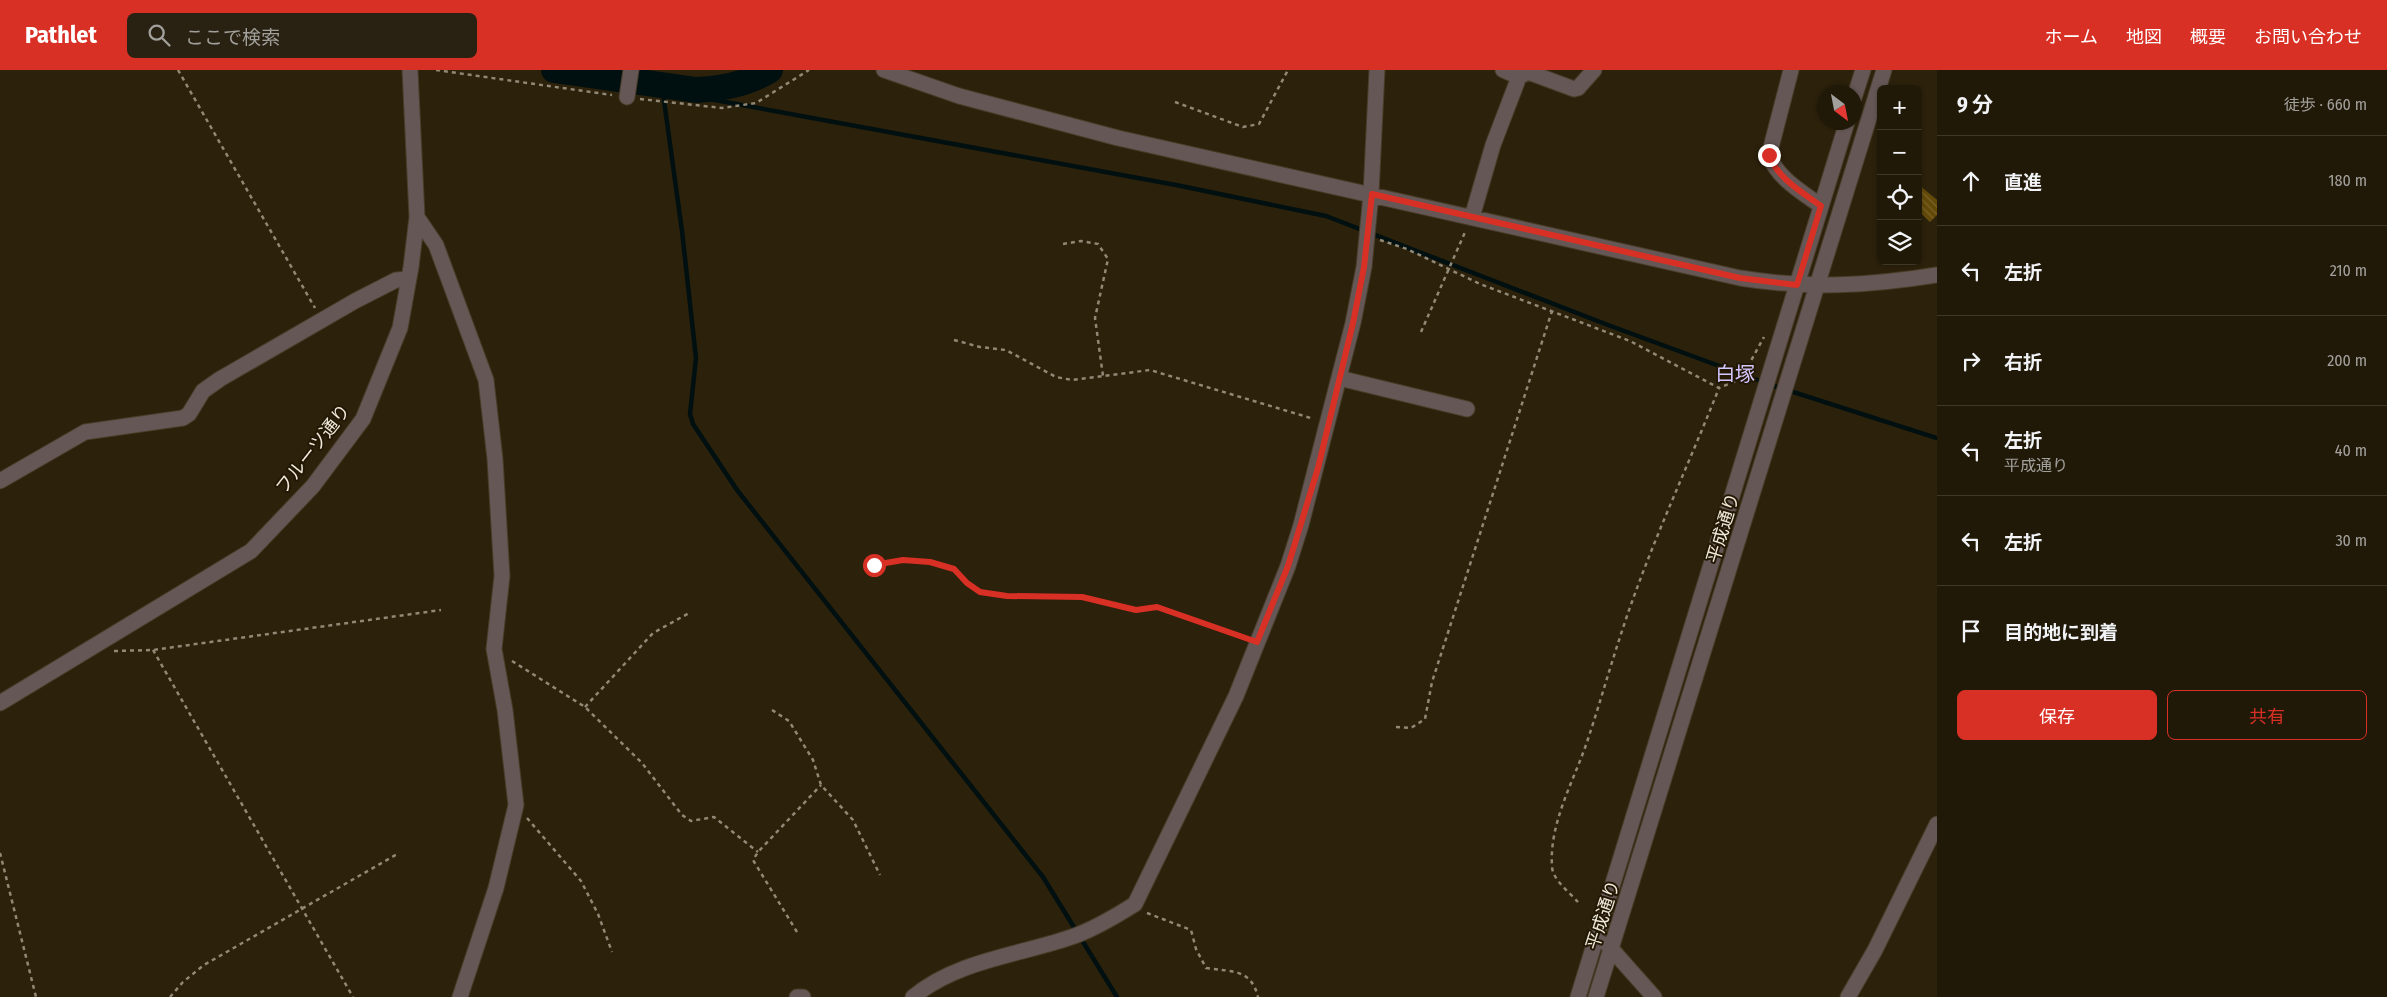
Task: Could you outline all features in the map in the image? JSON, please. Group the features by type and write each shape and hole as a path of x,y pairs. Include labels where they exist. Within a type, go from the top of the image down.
{"street":[{"name":"フルーツ通り","path":"0,703 251,551 313,486 364,419 400,328 417,217 410,70"},
{"path":"626,97 631,70"},
{"path":"884,70 959,96 1118,138 1740,278 1818,286 1873,284 1937,275"},
{"path":"913,997 931,984 956,971 1077,935 1104,924 1135,904 1236,696 1301,525 1354,314 1372,194 1377,70"},
{"path":"1503,70 1519,77"},
{"path":"1472,217 1492,145 1519,77 1528,72 1574,89 1578,88 1594,70"},
{"path":"1791,70 1769,155 1773,166 1780,174 1821,206"},
{"path":"1858,85 1863,70"},
{"name":"平成通り","path":"1596,997 1884,70"},
{"name":"平成通り","path":"1578,997 1845,130"},
{"path":"417,217 436,245 486,380 495,458 502,576 494,649 506,719 516,805 496,888 460,997"},
{"path":"0,481 85,432 183,418 190,414 202,392 208,387 322,320 396,280 408,279"},
{"path":"1339,378 1467,409"},
{"path":"1848,997 1875,950 1937,824"},
{"path":"1598,934 1654,997"},
{"path":"797,997 803,997"}],"path":[{"path":"178,70 322,320"},
{"path":"1175,102 1243,127 1259,124 1288,70"},
{"path":"1421,332 1472,217"},
{"path":"1367,236 1407,249 1449,269 1630,341 1719,388"},
{"path":"1063,244 1081,241 1098,244 1108,259 1095,318 1103,376"},
{"path":"1396,727 1411,728 1425,720 1432,682 1552,311"},
{"path":"1578,902 1560,883 1551,867 1558,816 1568,787 1584,752 1607,684 1622,631 1719,388 1741,379 1767,332"},
{"path":"954,340 980,347 1006,350 1056,377 1072,380 1150,370 1328,423"},
{"path":"874,565 903,560 930,562 954,569 967,583 980,592 1007,596 1082,597 1136,610 1157,607 1257,642"},
{"path":"91,648 117,651 153,650 441,610"},
{"path":"585,707 653,633 691,612"},
{"path":"494,649 585,707 642,763 682,815 691,821 714,817 758,852"},
{"path":"153,650 353,997"},
{"path":"772,710 789,721 813,760 821,786 853,820 880,875"},
{"path":"797,932 753,860 758,852 821,786"},
{"path":"516,805 581,881 598,914 612,952"},
{"path":"0,853 36,997"},
{"path":"170,997 183,982 204,965 399,853"},
{"path":"1135,904 1148,914 1180,924 1191,930 1196,949 1206,968 1246,974 1255,984 1258,997"}],"building":[{"path":"1922,187 1937,200 1937,215 1930,222 1922,214"}],"waterway":[{"path":"554,70 696,90 734,85 753,79 770,70"},
{"path":"572,70 575,73"},
{"path":"662,86 682,231 696,358 690,414 693,424 737,490 1043,877 1117,997"},
{"path":"662,94 704,98 1176,185 1326,216 1608,325 1771,385 1937,438"}],"district":[{"name":"白塚","path":"1735,374"}],"route":[{"path":"874,565 903,560 930,562 954,569 967,583 980,592 1007,596 1082,597 1136,610 1157,607 1257,642 1288,566 1318,468 1353,323 1364,267 1372,194 1740,278 1797,285 1821,206 1780,174 1773,166 1769,155"}]}
